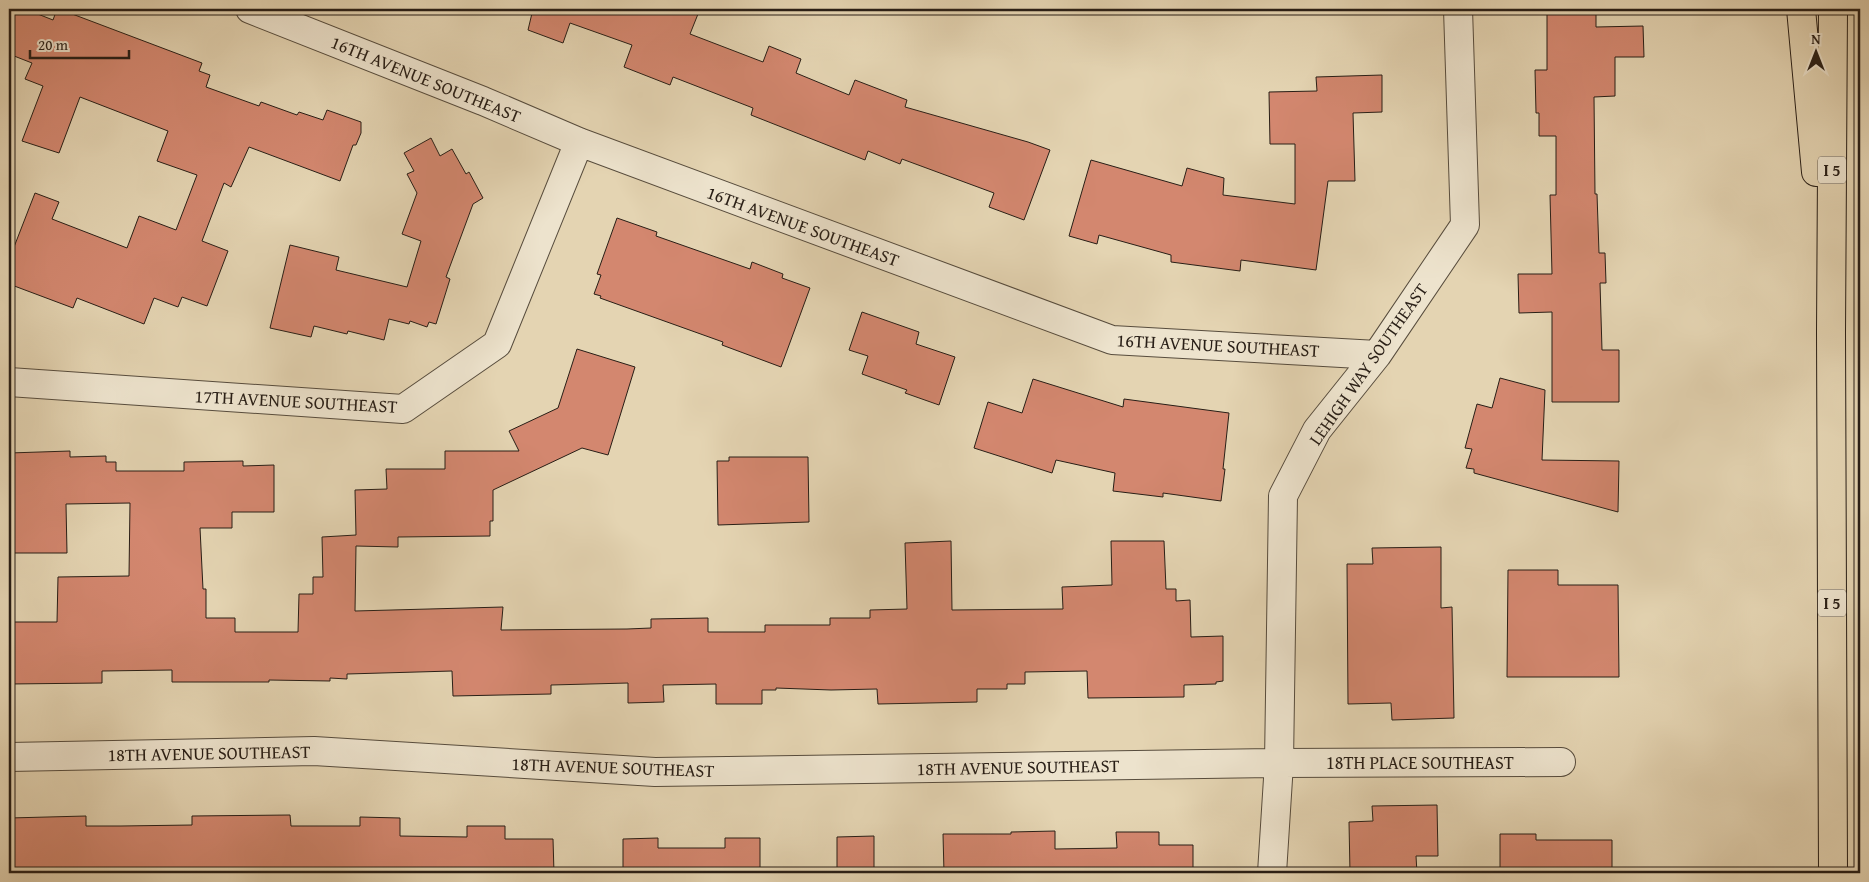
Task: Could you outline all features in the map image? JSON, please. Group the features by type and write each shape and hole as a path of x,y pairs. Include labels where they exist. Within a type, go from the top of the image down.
{"highway":[{"path":"1801,9 1831,332"},
{"name":"I 5","path":"1833,9 1831,332 1833,873"}],"street":[{"name":"16TH AVENUE SOUTHEAST","path":"250,9 483,101 579,142 1112,340 1377,354"},
{"name":"LEHIGH WAY SOUTHEAST","path":"1272,873 1278,763 1283,496 1317,430 1377,354 1465,225 1458,9"},
{"name":"17TH AVENUE SOUTHEAST","path":"9,382 403,409 497,344 579,142"},
{"name":"18TH AVENUE SOUTHEAST","path":"9,757 314,751 655,772 1278,763"},
{"name":"18TH PLACE SOUTHEAST","path":"1278,763 1561,762"}],"building":[{"path":"9,9 25,9 53,20 57,9 59,9 202,63 199,71 210,75 206,87 259,106 261,102 297,115 299,112 323,120 327,110 361,122 361,133 356,145 353,145 340,181 249,147 231,187 224,183 202,241 228,251 207,306 182,297 178,307 154,298 144,324 77,298 73,308 9,284 9,245 14,247 35,193 59,202 52,219 127,248 139,216 176,230 197,175 157,161 168,131 80,97 59,153 22,141 43,86 25,79 32,63 9,54"},
{"path":"533,9 700,9 690,34 763,62 769,46 801,59 796,73 849,95 855,80 907,100 905,107 1050,150 1024,220 989,207 994,193 902,159 900,164 868,151 865,160 751,115 753,108 673,77 670,85 624,67 632,45 570,23 563,43 528,30"},
{"path":"1547,9 1596,9 1596,27 1643,26 1644,57 1615,57 1615,96 1594,97 1595,194 1597,194 1599,253 1605,253 1606,283 1600,283 1602,350 1619,350 1619,402 1552,402 1552,312 1519,313 1518,274 1552,274 1550,195 1556,195 1556,136 1539,136 1539,113 1536,113 1535,70 1547,70"},
{"path":"1382,75 1382,112 1353,113 1355,181 1328,181 1316,270 1241,260 1240,271 1171,262 1171,255 1099,235 1097,244 1069,236 1091,160 1182,186 1187,168 1224,178 1223,195 1295,204 1295,144 1270,144 1269,92 1317,91 1316,77"},
{"path":"431,138 440,156 452,149 466,174 469,172 483,198 473,204 446,277 450,279 436,324 429,322 427,327 410,321 409,324 389,319 384,340 348,331 347,334 314,326 311,337 270,328 290,245 339,257 336,270 407,287 421,241 402,234 417,193 407,174 414,171 404,153"},
{"path":"617,218 657,232 656,236 750,269 752,262 783,274 782,278 810,288 781,367 722,345 723,342 600,298 601,296 594,294 601,275 597,274"},
{"path":"862,312 919,332 916,344 955,357 939,405 905,393 907,390 862,374 868,356 849,350"},
{"path":"577,349 635,367 608,455 582,448 493,490 493,521 490,521 490,536 398,537 398,547 356,546 355,611 503,607 501,630 651,628 651,619 708,618 708,632 765,632 765,625 830,625 830,618 870,618 870,610 907,609 905,543 951,541 952,610 1063,609 1062,587 1112,585 1111,541 1164,541 1166,589 1176,589 1176,601 1190,600 1191,637 1223,636 1223,681 1216,682 1216,684 1184,685 1184,697 1088,698 1087,671 1025,672 1025,684 1007,684 1007,689 977,689 977,702 878,704 877,689 776,688 776,690 762,690 762,704 716,704 716,684 663,685 664,702 628,703 628,683 551,685 551,694 453,696 452,671 347,674 347,679 330,678 330,681 172,682 172,670 102,671 102,683 9,684 9,622 57,622 58,577 129,576 130,503 66,504 67,553 9,553 9,453 70,451 70,457 106,456 106,462 116,462 116,471 184,471 184,462 243,461 243,466 274,465 274,512 232,512 232,528 200,528 203,589 206,589 206,618 235,618 235,632 298,632 299,594 313,594 313,577 323,577 322,537 356,535 355,490 387,489 386,469 445,469 445,451 519,451 509,431 558,408"},
{"path":"1500,378 1545,390 1542,460 1619,461 1618,512 1474,473 1474,469 1466,468 1472,449 1465,448 1477,404 1492,408"},
{"path":"1033,379 1123,407 1124,399 1229,413 1221,501 1163,493 1163,497 1113,491 1115,473 1056,460 1052,473 974,448 988,402 1022,413"},
{"path":"729,457 808,457 809,522 718,525 717,461 729,461"},
{"path":"1441,547 1441,608 1452,607 1454,718 1392,720 1391,703 1348,704 1347,564 1373,564 1372,548"},
{"path":"1508,570 1558,570 1558,585 1618,585 1619,677 1507,677"},
{"path":"1437,805 1438,856 1416,856 1417,873 1350,873 1349,822 1373,821 1372,806"},
{"path":"290,815 291,826 360,826 360,817 400,818 400,836 467,837 467,826 505,826 505,839 553,839 554,873 9,873 9,818 86,816 86,826 121,826 192,825 192,816"},
{"path":"1055,831 1055,849 1117,848 1116,832 1159,832 1159,845 1193,845 1193,873 944,873 943,834 1011,834 1011,832"},
{"path":"1500,834 1536,834 1536,840 1612,840 1612,873 1500,873"},
{"path":"874,836 874,873 837,873 837,837"},
{"path":"658,838 658,848 725,848 725,838 760,838 760,873 623,873 623,839"}]}
